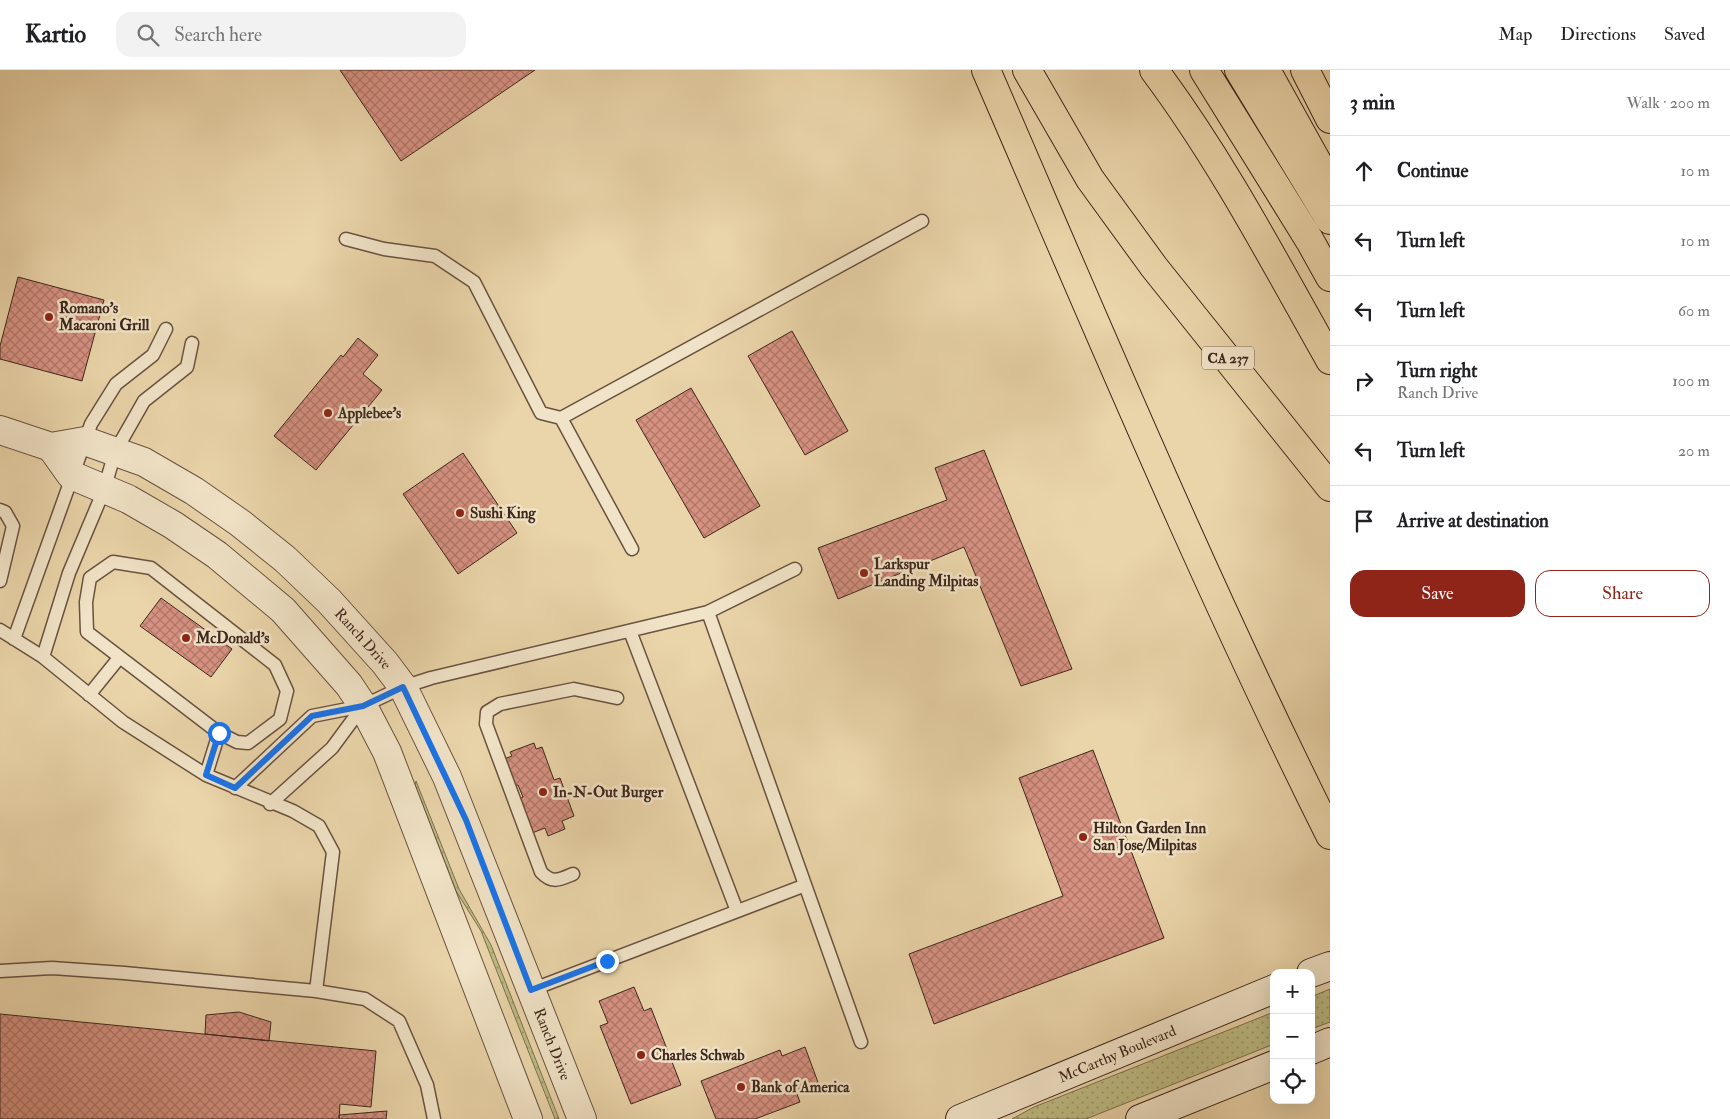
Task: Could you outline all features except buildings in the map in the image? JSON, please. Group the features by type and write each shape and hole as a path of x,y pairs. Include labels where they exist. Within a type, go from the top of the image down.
{"highway":[{"path":"986,70 1175,501 1296,766 1330,835"},
{"name":"CA 237","path":"1027,70 1090,179 1154,267 1330,487"},
{"path":"1154,70 1179,104 1233,188 1330,360"},
{"path":"1204,70 1310,241 1330,277"},
{"path":"1239,70 1330,220"},
{"path":"1266,70 1330,184"},
{"path":"1305,70 1330,119"}],"street":[{"path":"0,430 51,447 85,441"},
{"name":"Ranch Drive","path":"85,441 144,462 194,491 240,523 285,559 368,643 403,687 466,820 582,1119"},
{"path":"51,447 71,475 128,499 173,525 217,555 261,591 283,610 309,638 363,706 387,752 528,1119"},
{"path":"1315,972 1330,966"},
{"name":"McCarthy Boulevard","path":"960,1119 1270,990"},
{"path":"1315,1048 1330,1042"},
{"path":"1140,1119 1270,1067"}],"lane":[{"path":"346,239 384,249 435,256 474,282 541,413 561,418 922,221"},
{"path":"14,639 71,475 91,424 116,384 153,354 166,330"},
{"path":"43,657 69,573 104,490 115,452 144,401 187,367 192,343"},
{"path":"561,418 632,549"},
{"path":"0,510 5,512 13,526 0,581"},
{"path":"113,562 150,568 275,665 287,691 280,719 248,743 237,742 219,733 119,658 87,632 86,602 90,578 113,562"},
{"path":"235,788 312,716 363,706 403,687 483,665 708,612 795,569"},
{"path":"708,612 803,886 861,1042"},
{"path":"0,630 43,657 123,722 206,775 270,804 293,811 319,826 333,852 316,991"},
{"path":"630,631 737,911"},
{"path":"89,695 119,658"},
{"path":"573,874 556,881 548,880 541,872 486,724 487,712 500,704 574,689 617,698"},
{"path":"270,804 332,748 363,706"},
{"path":"206,775 219,733"},
{"path":"531,990 803,886"},
{"path":"0,971 52,968 316,991 365,999 399,1021 427,1085 434,1119"}],"shaded area":[{"path":"416,781 459,889 491,945 559,1119 555,1119 481,931 456,891 415,785"},
{"path":"1330,989 1330,1022 1315,1028 1315,1014 1315,995"},
{"path":"1270,1014 1270,1046 1086,1119 1012,1119 1034,1107"}],"place":[{"name":"Romano's Macaroni Grill","path":"49,317"},
{"name":"Applebee's","path":"328,413"},
{"name":"Sushi King","path":"460,513"},
{"name":"Larkspur Landing Milpitas","path":"864,573"},
{"name":"McDonald's","path":"186,638"},
{"name":"In-N-Out Burger","path":"543,792"},
{"name":"Hilton Garden Inn San Jose/Milpitas","path":"1083,837"},
{"name":"Charles Schwab","path":"641,1055"},
{"name":"Bank of America","path":"741,1087"}],"route":[{"path":"219,733 206,775 235,788 312,716 363,706 403,687 466,820 531,990 607,961"}]}
